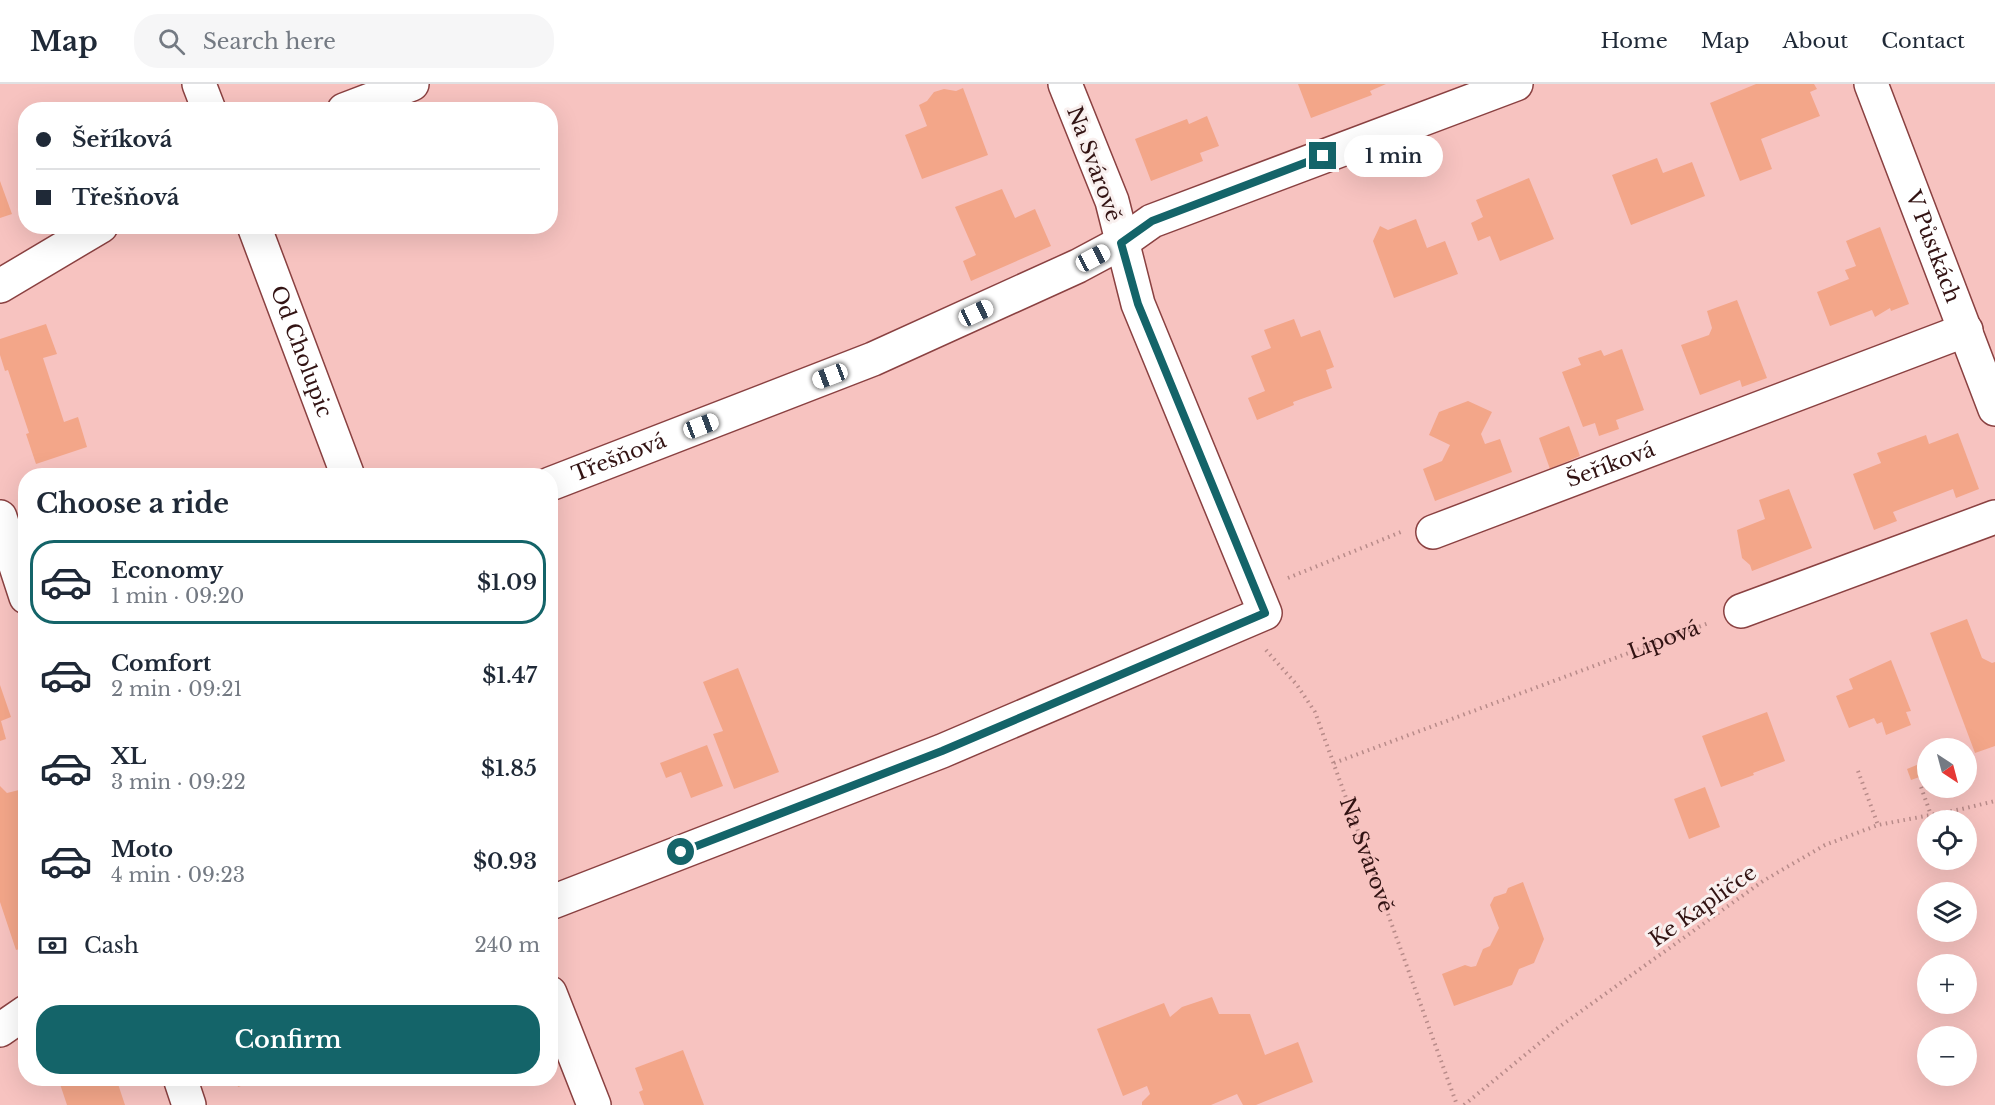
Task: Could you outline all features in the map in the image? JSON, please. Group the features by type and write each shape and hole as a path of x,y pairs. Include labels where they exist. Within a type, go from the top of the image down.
{"street":[{"path":"200,84 206,102"},
{"path":"365,102 412,84"},
{"name":"Na Svárově","path":"1065,84 1112,201 1138,304 1256,607"},
{"name":"Třešňová","path":"558,481 873,359 1078,266 1121,243 1152,221 1516,84"},
{"name":"V Půstkách","path":"1870,84 1995,409"},
{"path":"0,286 87,234"},
{"name":"Od Cholupic","path":"257,234 345,468"},
{"name":"Šeříková","path":"1433,532 1966,330"},
{"path":"0,517 18,572"},
{"path":"1741,611 1995,517"},
{"path":"558,900 942,751 1256,607"},
{"path":"558,1013 594,1105"},
{"path":"0,1030 18,1018"},
{"path":"183,1086 189,1105"}],"path":[{"path":"1256,607 1411,528 1433,532"},
{"name":"Na Svárově","path":"1256,607 1267,652 1297,685 1315,712 1457,1105"},
{"name":"Lipová","path":"1334,764 1741,611"},
{"path":"1858,771 1878,825"},
{"name":"Ke Kapličce","path":"1953,810 1995,801"},
{"name":"Ke Kapličce","path":"1464,1105 1559,1027 1763,881 1825,845 1878,825 1917,818"}],"building":[{"path":"1298,84 1386,84 1370,91 1372,95 1311,118"},
{"path":"1756,84 1814,84 1817,89 1810,92 1820,116 1761,139 1772,169 1740,181 1710,103"},
{"path":"963,88 988,155 922,179 905,135 927,126 919,105 927,101 934,92 944,89 956,91"},
{"path":"1207,116 1219,146 1200,153 1203,161 1151,181 1135,139 1187,119 1189,124"},
{"path":"1657,158 1663,173 1692,162 1705,196 1631,225 1612,175"},
{"path":"1529,178 1554,239 1500,261 1490,236 1478,241 1471,223 1483,217 1476,200"},
{"path":"0,181 12,214 0,218"},
{"path":"1002,189 1015,218 1035,209 1051,246 971,281 963,261 976,255 955,207"},
{"path":"1416,219 1427,248 1445,241 1458,274 1394,298 1373,241 1380,226 1388,230"},
{"path":"1880,227 1909,304 1891,311 1890,308 1875,317 1872,310 1830,326 1817,292 1849,279 1845,270 1856,266 1846,241"},
{"path":"1737,300 1767,378 1742,387 1740,380 1700,395 1681,345 1709,335 1712,328 1707,311"},
{"path":"1294,319 1301,337 1320,330 1334,367 1326,370 1332,388 1293,402 1294,405 1257,420 1248,398 1265,391 1251,356 1271,348 1264,330"},
{"path":"46,324 57,354 43,358 64,422 78,417 87,447 36,464 26,434 29,433 8,370 5,371 0,355 0,339"},
{"path":"1622,349 1644,410 1616,420 1619,429 1599,436 1595,423 1583,427 1562,372 1581,365 1578,358 1601,350 1604,356"},
{"path":"1468,401 1492,412 1481,434 1485,444 1500,439 1512,472 1435,501 1423,469 1442,461 1450,445 1429,435 1439,412"},
{"path":"1569,426 1580,456 1550,469 1539,438"},
{"path":"1958,433 1979,489 1956,498 1953,489 1893,512 1897,521 1874,530 1853,474 1881,463 1877,453 1926,435 1929,444"},
{"path":"1789,489 1812,548 1752,571 1750,565 1742,558 1737,530 1765,519 1759,500"},
{"path":"1967,619 1982,658 1992,663 1995,662 1995,746 1977,752 1977,738 1969,738 1930,633"},
{"path":"1891,660 1911,711 1906,712 1911,725 1886,735 1882,722 1877,724 1874,718 1849,728 1836,696 1853,689 1849,679"},
{"path":"738,668 779,772 734,789 713,734 723,731 703,682"},
{"path":"0,685 11,717 1,721 6,739 0,741"},
{"path":"1767,712 1785,761 1721,787 1702,736"},
{"path":"707,745 723,786 691,798 681,772 666,778 660,763"},
{"path":"1917,765 1917,778 1911,780 1907,769"},
{"path":"0,786 7,793 18,790 18,949 16,950 0,902"},
{"path":"1705,787 1720,827 1689,839 1674,799"},
{"path":"1523,882 1544,939 1534,963 1519,969 1512,985 1454,1006 1442,974 1465,965 1476,966 1483,949 1490,946 1499,928 1490,905 1494,897 1506,893 1508,888"},
{"path":"1212,997 1219,1014 1250,1014 1265,1055 1298,1042 1313,1082 1256,1105 1243,1105 1237,1094 1211,1105 1142,1105 1150,1094 1147,1086 1123,1096 1097,1029 1164,1003 1170,1017 1182,1007"},
{"path":"683,1050 704,1105 644,1105 639,1092 643,1090 635,1068"},
{"path":"61,1086 119,1086 125,1105 67,1105"}],"route":[{"path":"681,852 942,751 1265,613 1138,304 1121,243 1152,221 1323,156"}]}
